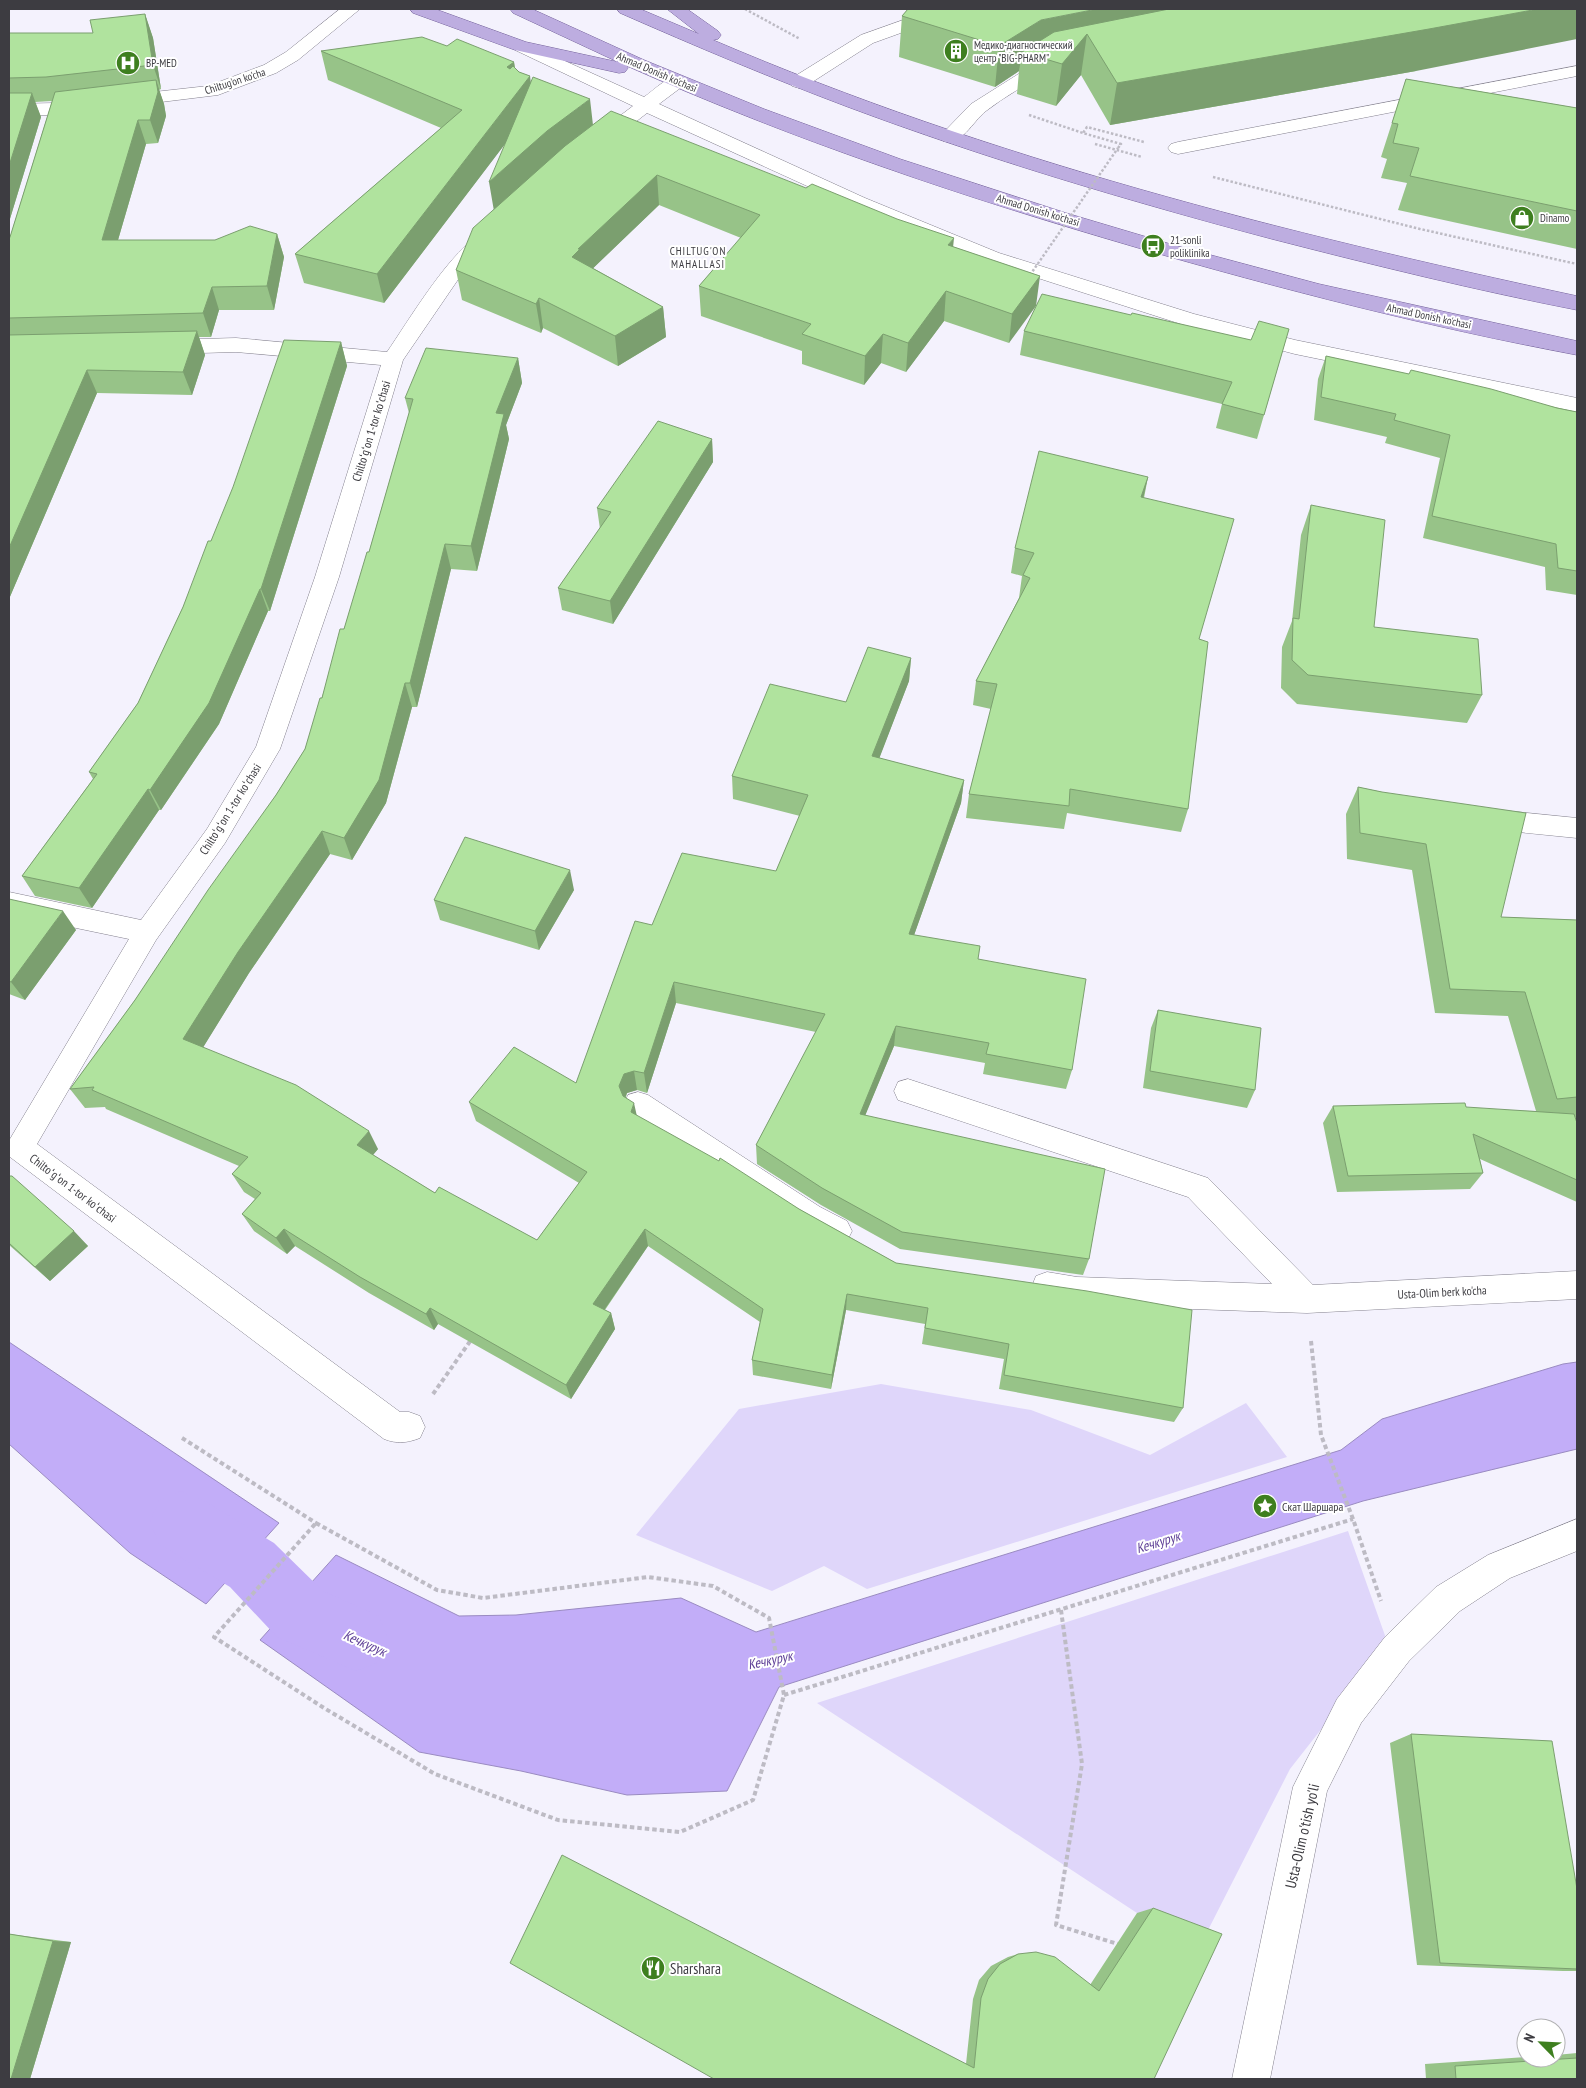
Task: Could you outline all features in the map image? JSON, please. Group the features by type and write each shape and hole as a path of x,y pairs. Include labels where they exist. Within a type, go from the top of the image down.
{"main road":[{"path":"419,9 521,46 676,82"},
{"name":"Ahmad Donish ko'chasi","path":"519,9 676,82 915,171 1144,243 1283,282 1394,309 1577,348"},
{"path":"626,9 752,64 799,82 950,137 1089,182 1195,213 1408,268 1577,303"},
{"path":"676,9 752,64"},
{"path":"483,15 521,46"}],"street":[{"name":"Chiltug'on ko'cha","path":"9,110 55,109 211,90 270,69 292,56 351,9"},
{"path":"799,82 866,38 950,9"},
{"path":"521,46 646,106 858,202 992,257 1188,319 1286,345 1577,405"},
{"path":"950,137 978,108 1042,67 1072,61"},
{"path":"1178,148 1577,72"},
{"path":"582,155 676,82"},
{"path":"49,128 55,109"},
{"name":"Chiltoʻgʻon 1-tor koʻchasi","path":"409,1427 395,1428 20,1148 147,932 216,836 268,749 327,577 393,359 461,261 503,223"},
{"path":"147,347 236,345 393,359"},
{"path":"1468,817 1577,828"},
{"path":"9,903 147,932"},
{"path":"908,1091 1198,1187 1307,1299"},
{"path":"638,1104 810,1216 861,1245"},
{"name":"Usta-Olim berk ko'cha","path":"1020,1282 1077,1290 1307,1299 1577,1285"},
{"name":"Usta-Olim o'tish yo'li","path":"1251,2079 1310,1787 1349,1711 1397,1649 1448,1598 1499,1566 1577,1535"}],"path":[{"path":"988,102 1121,144 1029,277"},
{"path":"1084,133 1087,127 1116,136"},
{"path":"1307,1299 1321,1435 1353,1519 1397,1649"},
{"path":"409,1427 472,1338"},
{"path":"182,1438 316,1523 437,1590 483,1598 648,1577 713,1586 768,1618 784,1695 754,1800 680,1832 558,1820 435,1774 324,1708 214,1637 316,1523"},
{"path":"784,1695 1353,1519"},
{"path":"1061,1610 1082,1764 1056,1925 1118,1944"}],"shaded area":[{"path":"881,1384 1031,1410 1150,1455 1246,1403 1287,1457 867,1589 824,1566 772,1591 636,1535 739,1409"},
{"path":"1348,1531 1388,1644 1290,1769 1204,1938 1137,1913 817,1703"}],"water":[{"path":"9,1342 279,1523 206,1604 130,1553 9,1444"},
{"path":"1577,1362 1577,1449 1363,1501 779,1687 727,1791 627,1795 521,1771 419,1752 260,1640 336,1555 459,1616 516,1615 681,1598 756,1632 1341,1450 1382,1419 1563,1364"}],"building":[{"path":"908,9 1097,9 1041,20 999,46 902,16"},
{"path":"1169,9 1538,9 1117,83 1087,34 1062,64 1022,52 1054,32"},
{"path":"145,14 153,65 46,77 9,78 9,33 93,33 90,20"},
{"path":"422,37 447,46 457,39 514,62 507,67 510,69 513,66 519,72 530,76 377,274 295,254 462,110 321,51"},
{"path":"533,77 590,99 547,131 489,182"},
{"path":"1406,79 1577,108 1577,211 1410,176 1419,148 1393,143 1398,124 1392,123"},
{"path":"156,80 158,92 150,120 138,120 102,240 215,240 250,226 277,234 267,286 212,287 203,313 9,318 9,239 55,92"},
{"path":"9,93 32,93 9,166"},
{"path":"611,111 806,188 812,184 897,219 954,238 948,245 1040,276 1012,314 946,291 908,343 883,334 865,356 802,334 811,324 699,286 760,215 657,175 578,249 580,249 572,257 663,307 615,336 539,298 536,304 456,270 473,228 565,146"},
{"path":"1042,294 1251,340 1259,321 1289,329 1264,415 1222,404 1232,382 1024,331"},
{"path":"197,331 183,372 87,370 9,548 9,335"},
{"path":"284,340 341,342 261,589 209,703 150,790 148,789 79,888 22,876 97,774 89,772 138,703 183,607 208,541 211,541 233,487"},
{"path":"426,348 518,358 496,413 504,414 471,546 445,544 410,683 405,683 379,780 344,838 322,831 238,952 183,1039 296,1085 369,1131 357,1145 435,1193 439,1187 537,1240 587,1172 469,1102 514,1047 576,1083 635,921 652,925 682,853 776,871 808,795 732,776 770,684 846,702 868,647 911,658 872,756 964,780 909,934 980,946 978,959 1086,979 1072,1070 986,1054 989,1043 896,1026 860,1114 1105,1169 1089,1259 902,1232 822,1188 756,1145 825,1014 674,982 644,1073 634,1071 624,1074 619,1086 623,1096 634,1103 631,1112 719,1161 720,1158 799,1209 896,1263 1087,1291 1192,1310 1183,1408 1004,1375 1009,1344 925,1328 928,1308 847,1294 832,1375 752,1360 763,1309 645,1229 593,1304 611,1313 566,1385 430,1308 426,1314 360,1277 284,1229 276,1238 242,1214 261,1193 232,1174 248,1157 92,1090 94,1087 70,1089 135,1000 208,890 276,795 305,749 320,698 322,698 340,629 344,629 367,552 369,552 413,399 405,398"},
{"path":"1326,356 1409,374 1411,370 1577,412 1577,571 1558,568 1556,544 1432,516 1450,435 1394,420 1396,414 1321,397"},
{"path":"658,421 712,439 610,601 558,588 611,512 597,508"},
{"path":"1039,451 1148,477 1141,497 1234,519 1199,639 1208,642 1188,809 1070,789 1069,806 969,794 997,684 976,681 1030,578 1023,575 1034,553 1015,548"},
{"path":"1311,505 1385,520 1374,627 1478,639 1482,695 1308,675 1292,660 1293,618 1299,619"},
{"path":"1358,787 1526,813 1501,917 1577,920 1577,1097 1557,1099 1525,992 1450,989 1426,844 1360,833"},
{"path":"465,837 570,870 535,931 434,900"},
{"path":"9,899 63,911 11,982 9,981"},
{"path":"1158,1010 1261,1028 1255,1090 1150,1071"},
{"path":"1465,1103 1466,1107 1574,1114 1577,1123 1577,1180 1473,1134 1483,1173 1348,1176 1333,1106"},
{"path":"9,1176 12,1176 74,1231 35,1267 9,1243"},
{"path":"1411,1734 1552,1741 1577,1889 1577,1969 1440,1963"},
{"name":"Sharshara","path":"562,1855 974,2068 981,1998 988,1979 1000,1964 1018,1954 1036,1952 1055,1957 1099,1991 1153,1908 1222,1934 1154,2079 714,2079 510,1963"},
{"path":"9,1934 53,1941 11,2079 9,2079"},
{"path":"1577,2058 1577,2079 1456,2079 1455,2066 1516,2062 1516,2068 1566,2068 1566,2059"}],"waterway":[{"name":"Кечкурук","path":"181,1522 252,1565 300,1614 356,1639"}],"place":[{"name":"Медико-диагностический центр \"BIG-PHARM\"","path":"956,51"},
{"name":"BP-MED","path":"128,63"},
{"name":"Dinamo","path":"1522,218"},
{"name":"21-sonli poliklinika","path":"1153,246"},
{"name":"Скат Шаршара","path":"1265,1506"},
{"name":"Sharshara","path":"653,1968"}],"district":[{"name":"CHILTUG'ON MAHALLASI","path":"698,257"}]}
